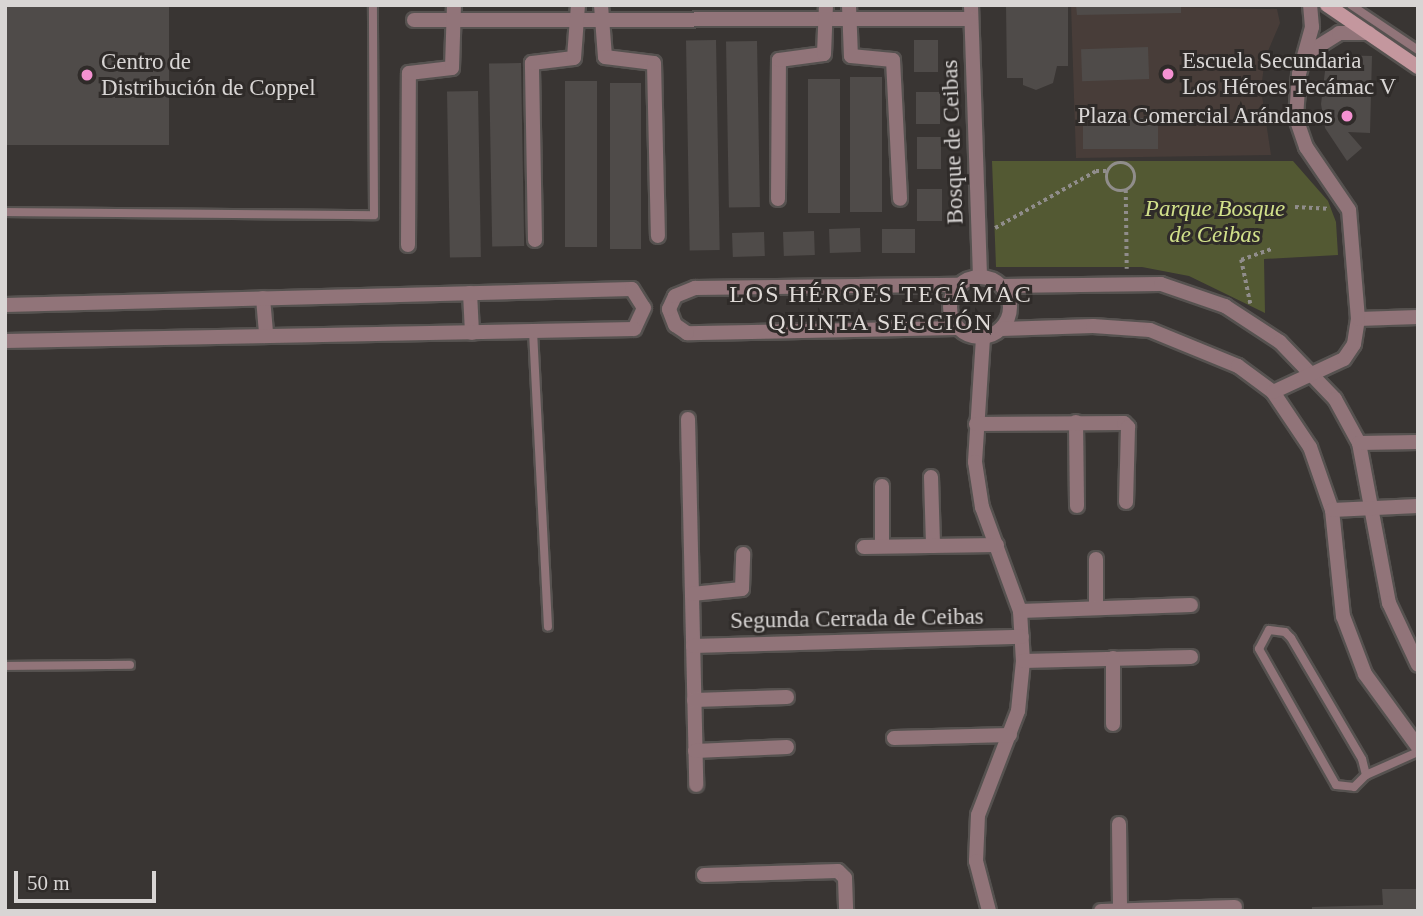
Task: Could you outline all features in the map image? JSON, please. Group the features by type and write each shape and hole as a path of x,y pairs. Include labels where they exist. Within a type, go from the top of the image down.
{"main road":[{"path":"1327,5 1418,67"}],"street":[{"path":"1273,392 1344,359 1354,344 1358,319 1349,209 1306,147 1296,118 1299,74 1312,27 1310,5"},
{"path":"535,240 532,63 574,58 578,12"},
{"path":"778,199 779,60 821,57 826,51 826,12"},
{"path":"848,12 851,56 893,60 900,199"},
{"path":"414,20 455,13 971,12"},
{"name":"Bosque de Ceibas","path":"971,12 980,276"},
{"path":"408,245 409,74 452,68 455,13"},
{"path":"601,13 605,57 654,63 658,236"},
{"path":"1306,54 1339,33 1369,33"},
{"path":"1418,665 1389,603 1374,506 1359,443 1335,399 1314,374 1253,322 1195,293 1161,284 1127,282 1002,286 980,276 958,285 695,288 675,296 669,309 675,325 687,333 957,328 983,338 1001,329 1093,326 1150,330 1238,366 1273,392 1310,447 1332,510 1343,616 1365,674 1418,749"},
{"path":"957,328 950,314 950,299 958,285"},
{"path":"1001,329 1011,307 1002,286"},
{"path":"5,305 632,289 641,297 644,308 634,330 5,341"},
{"path":"470,293 472,332"},
{"path":"263,298 265,336"},
{"path":"1358,319 1418,317"},
{"path":"983,338 975,424 982,507 1020,611 1023,660 1018,711 978,814 976,861 989,911"},
{"path":"688,419 696,785"},
{"path":"975,424 1118,421 1128,427 1126,502"},
{"path":"1076,422 1077,506"},
{"path":"1359,443 1418,442"},
{"path":"931,477 933,546"},
{"path":"882,486 882,546"},
{"path":"1332,510 1418,506"},
{"path":"864,547 997,545"},
{"path":"692,594 742,589 743,554"},
{"path":"1096,559 1096,608"},
{"path":"1020,611 1191,605"},
{"name":"Segunda Cerrada de Ceibas","path":"692,646 1022,637"},
{"path":"1023,660 1191,657"},
{"path":"1113,724 1114,658"},
{"path":"694,700 787,697"},
{"path":"894,738 1010,735"},
{"path":"695,751 787,747"},
{"path":"1119,824 1121,910"},
{"path":"704,875 838,871 845,878 846,911"},
{"path":"1101,911 1235,907"}],"lane":[{"path":"5,212 374,215 373,5"},
{"path":"1351,5 1418,50"},
{"path":"533,331 548,627"},
{"path":"1366,775 1362,759 1291,638 1285,632 1269,630 1259,649 1330,779 1344,788 1354,787 1366,775 1418,749"},
{"path":"5,666 131,665"}],"path":[{"path":"979,240 1096,171 1108,171 1118,163 1131,166 1135,179 1126,190 1127,282"},
{"path":"1108,171 1109,185 1126,190"},
{"path":"1295,207 1349,209"},
{"path":"1253,322 1241,260 1271,248"}],"shaded area":[{"name":"Escuela Secundaria Los Héroes Tecámac V","path":"1071,5 1277,9 1280,23 1265,58 1261,89 1271,155 1076,158"}],"green space":[{"name":"Parque Bosque de Ceibas","path":"992,161 1293,161 1328,201 1336,222 1338,255 1264,259 1265,313 1189,276 1142,267 996,267"}],"building":[{"name":"Centro de Distribución de Coppel","path":"5,5 169,5 169,145 5,145"},
{"path":"1006,5 1068,5 1068,66 1057,66 1053,83 1036,90 1023,85 1023,78 1007,78"},
{"path":"1076,5 1181,5 1181,13 1077,15"},
{"path":"716,40 720,250 690,250 686,41"},
{"path":"914,40 938,40 938,72 914,72"},
{"path":"757,41 760,207 729,208 726,42"},
{"path":"1148,47 1149,79 1082,81 1081,49"},
{"name":"Plaza Comercial Arándanos","path":"1335,55 1372,56 1370,133 1348,132 1362,148 1347,161 1325,128 1321,104 1326,63"},
{"path":"521,63 524,246 492,247 489,64"},
{"path":"850,77 882,77 882,212 850,212"},
{"path":"808,79 840,79 840,213 808,213"},
{"path":"565,81 597,81 597,247 565,247"},
{"path":"610,83 641,83 641,249 610,249"},
{"path":"478,91 481,257 450,258 447,92"},
{"path":"916,92 940,92 940,124 916,124"},
{"path":"1083,118 1158,118 1158,149 1083,149"},
{"path":"917,137 941,137 941,169 917,169"},
{"path":"917,189 942,189 942,221 917,221"},
{"path":"860,228 861,252 830,253 829,229"},
{"path":"882,229 915,229 915,253 882,253"},
{"path":"814,231 815,255 784,256 783,232"},
{"path":"764,232 765,256 733,257 732,233"},
{"path":"1382,889 1418,889 1418,911 1312,911 1312,907 1383,905"}],"place":[{"name":"Escuela Secundaria Los Héroes Tecámac V","path":"1168,74"},
{"name":"Centro de Distribución de Coppel","path":"87,75"},
{"name":"Plaza Comercial Arándanos","path":"1347,116"}],"district":[{"name":"LOS HÉROES TECÁMAC QUINTA SECCIÓN","path":"881,309"}]}
